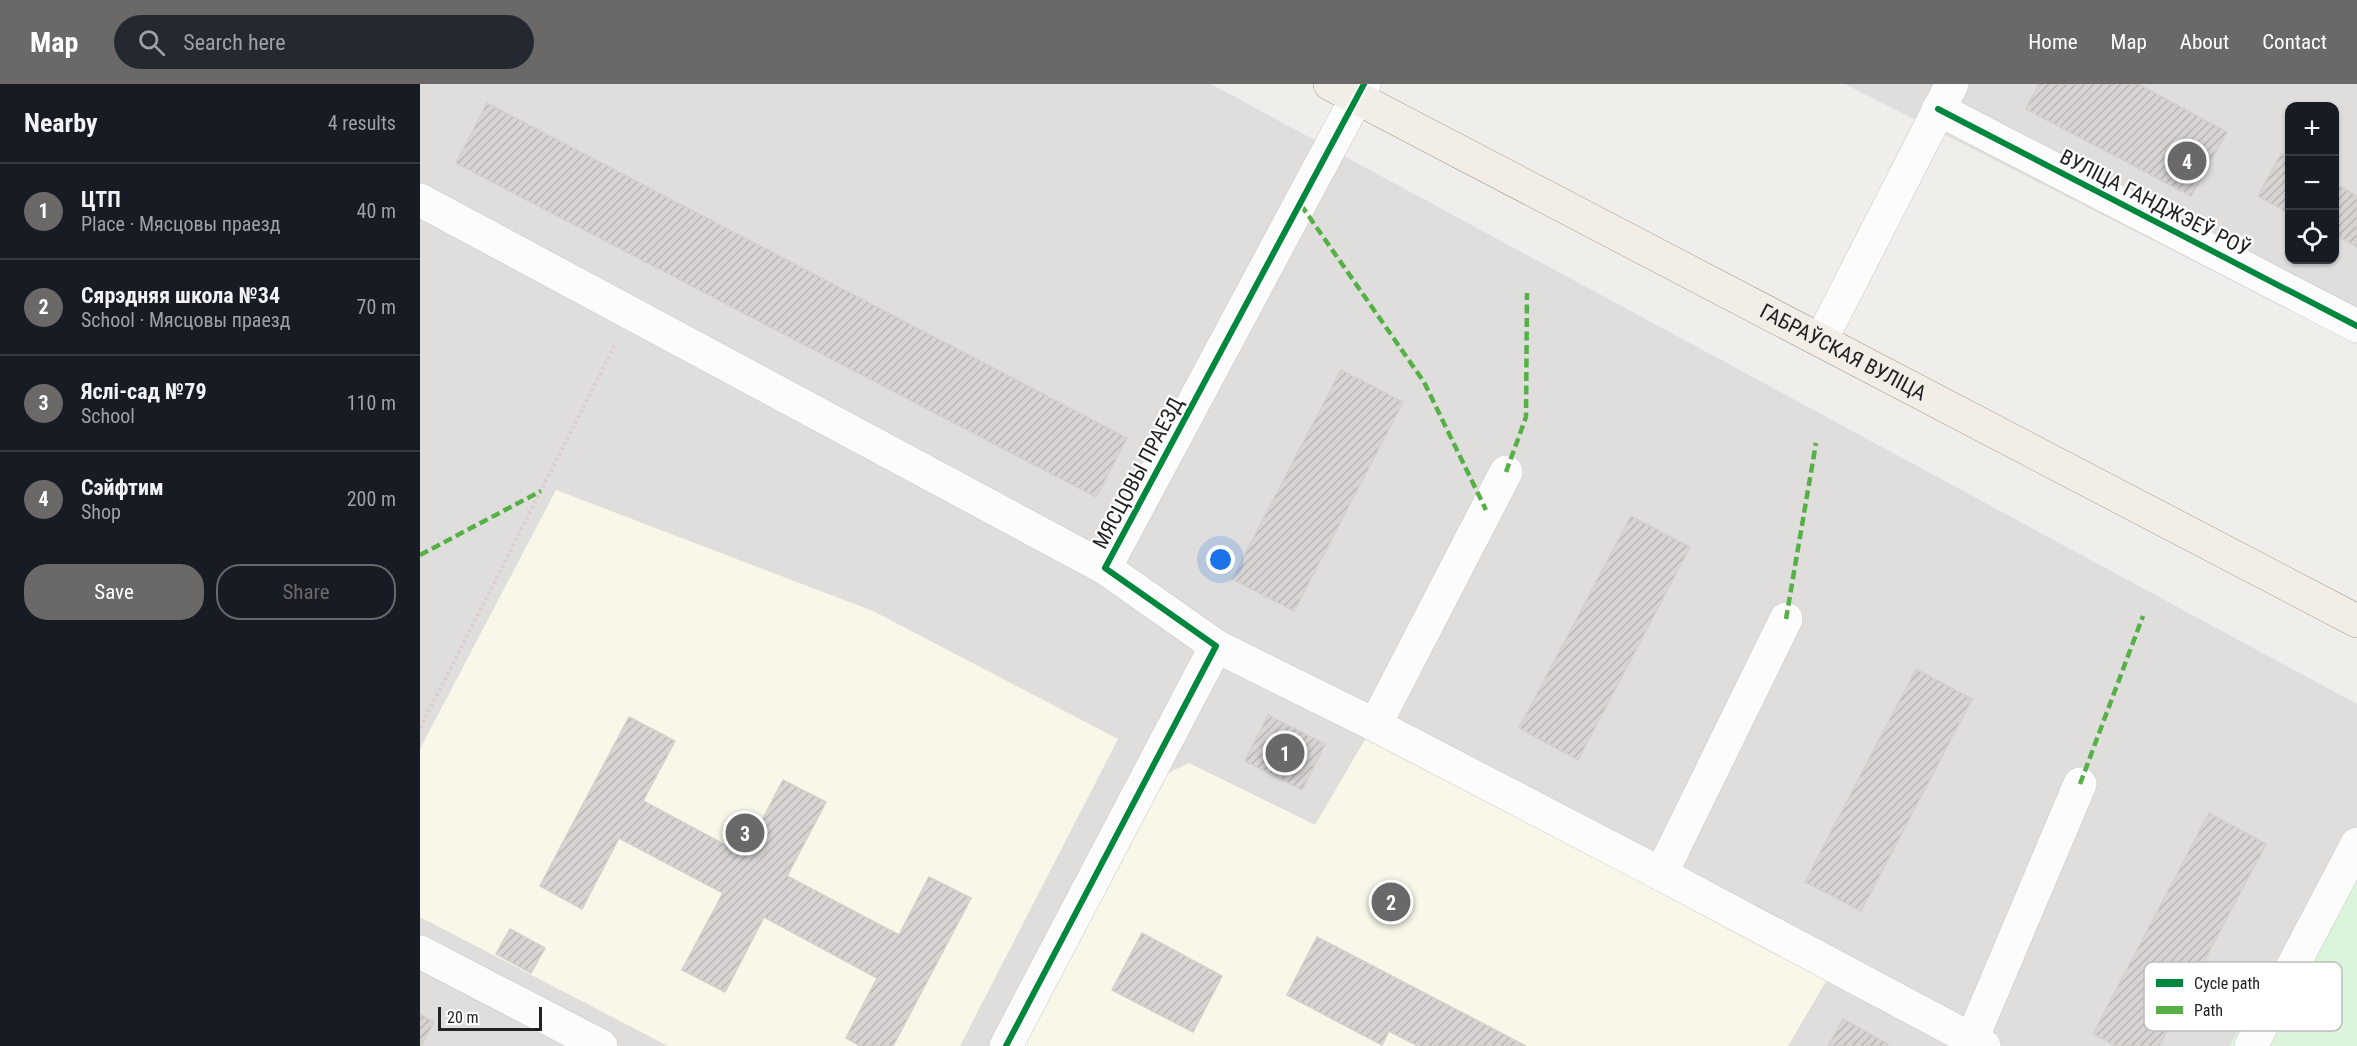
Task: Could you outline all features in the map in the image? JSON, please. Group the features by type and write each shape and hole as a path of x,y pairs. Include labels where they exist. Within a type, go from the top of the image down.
{"main road":[{"name":"ГАБРАЎСКАЯ ВУЛІЦА","path":"1350,89 1821,340 2357,621"}],"street":[{"name":"МЯСЦОВЫ ПРАЕЗД","path":"1350,89 1105,568 1216,646 1375,725 1661,873 1975,1044"},
{"path":"1821,340 1945,97"},
{"name":"ВУЛІЦА ГАНДЖЭЕЎ РОЎ","path":"1945,97 2357,326"},
{"path":"420,200 1105,568"},
{"path":"1375,725 1506,471"},
{"path":"1661,873 1786,619"},
{"path":"1006,1046 1216,646"},
{"path":"1975,1044 2080,783"},
{"path":"2295,962 2357,844"},
{"path":"420,952 553,1035 601,1046"},
{"path":"2251,1046 2259,1031"}],"path":[{"path":"420,728 631,312"}],"shaded area":[{"path":"420,84 1211,84 2357,704 2357,1046 420,1046"},
{"path":"1845,84 2357,84 2357,344"},
{"path":"556,490 873,611 1118,739 960,1046 668,1046 420,917 420,749"},
{"path":"1367,736 1828,978 1788,1046 1023,1046 1166,774 1189,763 1315,825"}],"green space":[{"path":"2357,831 2357,1046 2229,1046 2238,1031 2342,1031 2342,962 2279,962"}],"building":[{"path":"2039,84 2138,84 2227,132 2191,196 2026,109"},
{"path":"487,103 1127,438 1096,497 456,163"},
{"path":"2281,154 2285,156 2285,211 2258,196"},
{"path":"2339,186 2357,196 2357,247 2339,237"},
{"path":"1341,370 1403,402 1294,611 1232,579"},
{"path":"1631,516 1690,547 1578,760 1519,728"},
{"path":"1916,669 1972,699 1861,911 1805,882"},
{"path":"1268,715 1325,744 1302,790 1245,761"},
{"path":"629,717 675,741 643,801 744,855 783,780 826,802 787,876 899,935 929,877 971,898 893,1046 860,1046 846,1038 877,978 764,917 725,992 682,970 723,893 619,838 582,909 540,886"},
{"path":"2209,813 2266,844 2203,962 2144,962 2144,1031 2167,1031 2159,1046 2116,1046 2093,1034"},
{"path":"510,929 545,948 531,973 496,954"},
{"path":"1142,933 1222,976 1193,1032 1112,990"},
{"path":"1317,937 1526,1046 1418,1046 1389,1031 1382,1045 1287,995"},
{"path":"420,1014 434,1022 421,1046 420,1046"},
{"path":"1843,1019 1888,1044 1887,1046 1828,1046"}],"marked path":[{"path":"1301,205 1424,382 1486,510"},
{"path":"1506,472 1526,417 1527,293"},
{"path":"1786,619 1816,443"},
{"path":"420,555 541,491"},
{"path":"2080,784 2143,616"}],"cycle path":[{"path":"1006,1046 1216,646 1105,568 1364,84"},
{"path":"1938,109 2357,326"}],"place":[{"name":"Сэйфтим","path":"2187,161"},
{"name":"ЦТП","path":"1285,753"},
{"name":"Яслі-сад №79","path":"745,833"},
{"name":"Сярэдняя школа №34","path":"1391,902"}]}
